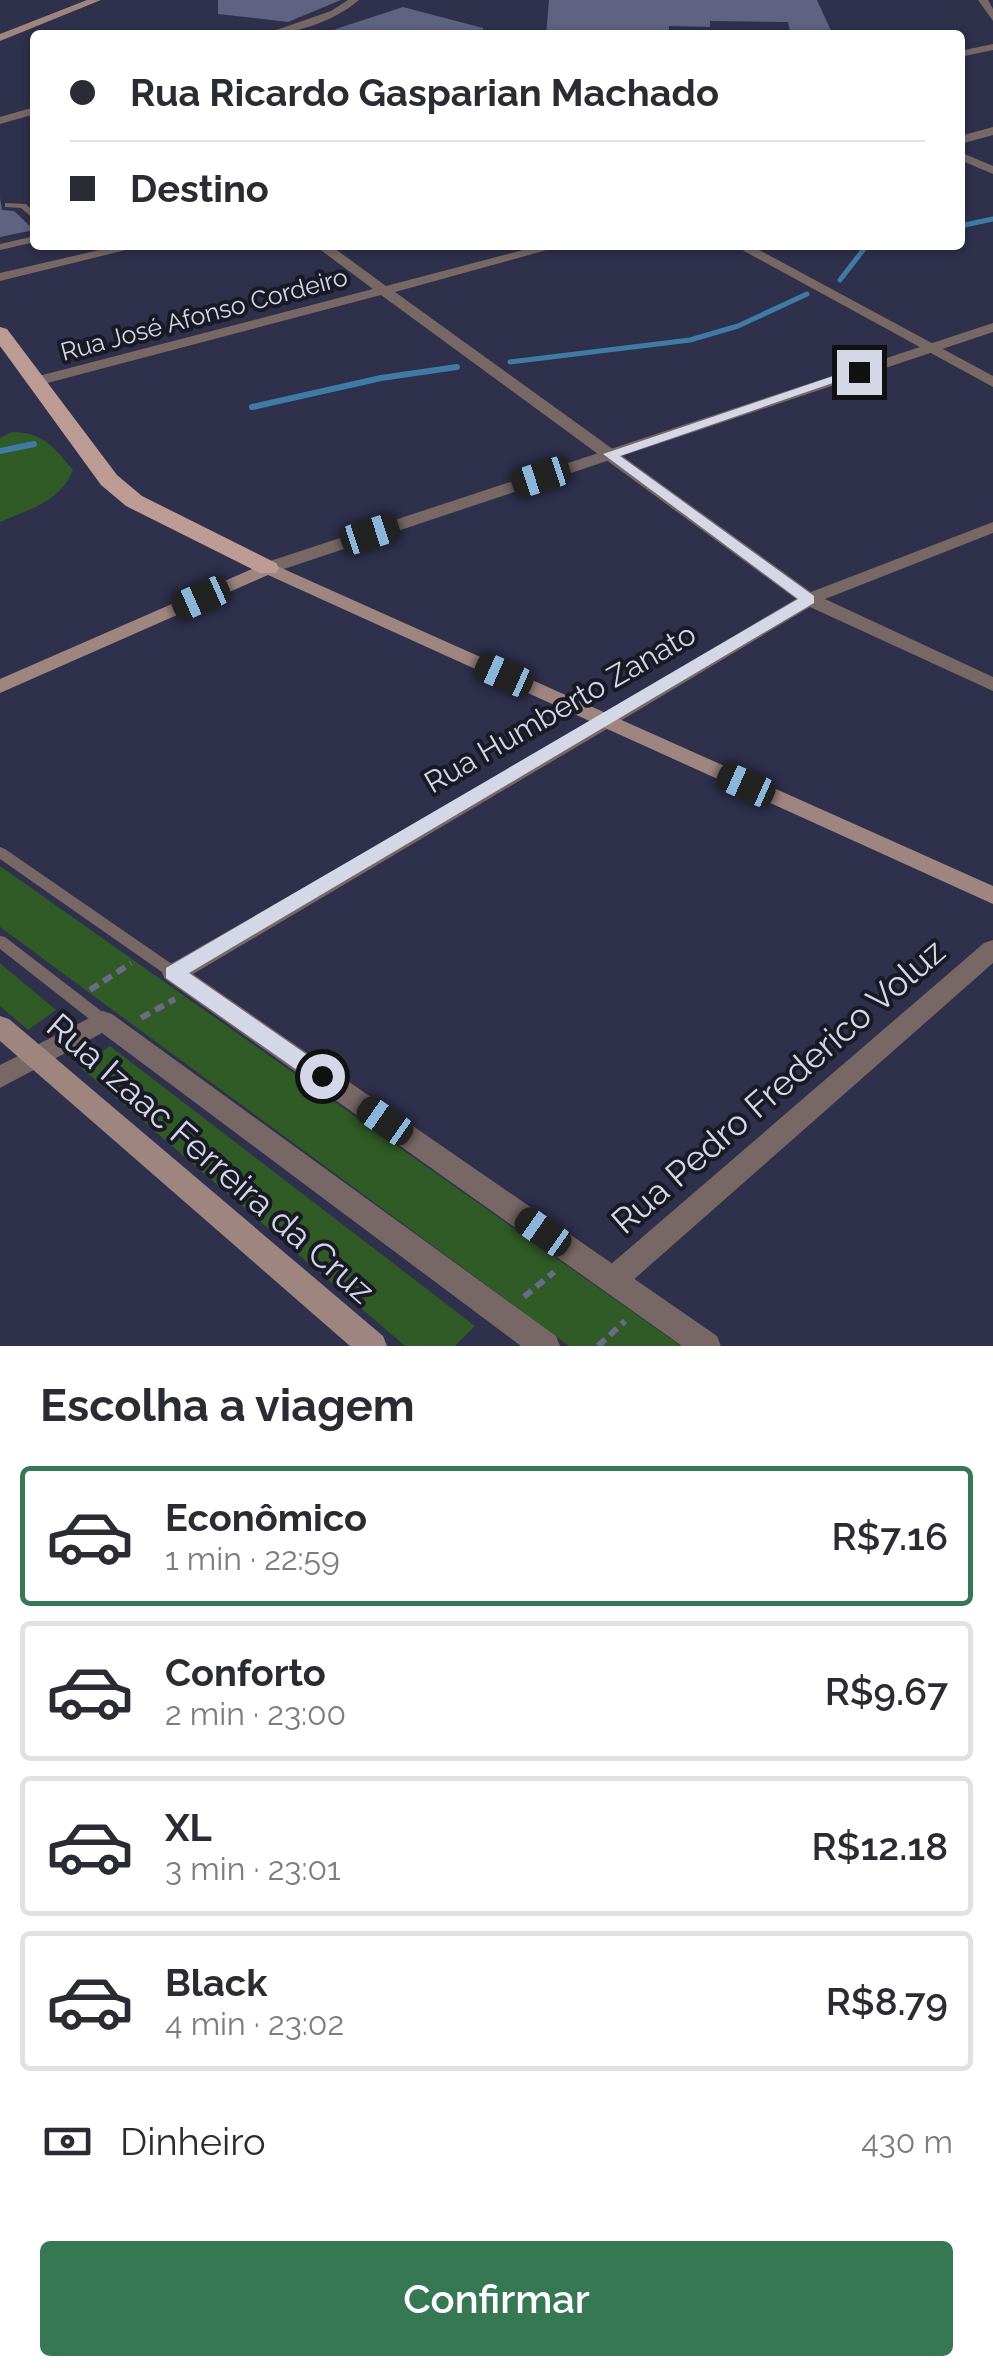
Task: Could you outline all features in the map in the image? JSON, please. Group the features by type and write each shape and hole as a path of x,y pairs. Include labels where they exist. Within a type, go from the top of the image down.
{"main road":[{"path":"0,38 96,0"},
{"path":"4,342 109,480 134,501 268,568 993,896"},
{"path":"0,687 268,568"},
{"name":"Rua Izaac Ferreira da Cruz","path":"0,1026 372,1346"}],"street":[{"path":"282,30 335,13 354,0"},
{"path":"983,0 993,18"},
{"path":"965,53 993,47"},
{"path":"0,121 30,112"},
{"path":"965,139 993,132"},
{"path":"965,158 993,170"},
{"path":"1,275 117,250"},
{"path":"328,250 809,599 993,685"},
{"name":"Rua José Afonso Cordeiro","path":"36,381 539,250"},
{"path":"749,250 993,382"},
{"path":"268,568 993,328"},
{"name":"Rua Humberto Zanato","path":"184,980 809,599 993,527"},
{"name":"Rua Pedro Frederico Voluz","path":"613,1280 993,949"},
{"path":"184,980 706,1346"},
{"path":"0,1078 36,1057 110,1027 539,1344"}],"lane":[{"path":"8,205 23,206 30,213"},
{"path":"0,247 30,240"},
{"path":"0,852 184,980"},
{"path":"0,941 110,1027"}],"path":[{"path":"75,999 146,954"},
{"path":"110,1027 184,980"},
{"path":"503,1315 575,1254"},
{"path":"598,1346 644,1302"}],"green space":[{"path":"12,432 40,438 73,470 52,497 0,522 0,438"},
{"path":"0,866 681,1346 569,1346 0,927"},
{"path":"0,963 56,1010 28,1030 0,1006"},
{"path":"110,1046 475,1326 455,1346 405,1346 80,1067"}],"building":[{"path":"218,0 341,0 288,22 218,14"},
{"path":"549,0 817,0 831,30 790,30 788,22 710,21 710,27 669,26 669,30 546,30"},
{"path":"403,7 483,28 483,30 333,30"},
{"path":"0,198 2,210 14,211 30,231 0,237"}],"waterway":[{"path":"965,225 993,219"},
{"path":"840,280 863,250"},
{"path":"510,362 690,340 738,326 807,294"},
{"path":"252,407 381,378 457,367"},
{"path":"0,451 34,444"}],"route":[{"path":"322,1076 174,973 809,599 610,454 859,372"}]}
